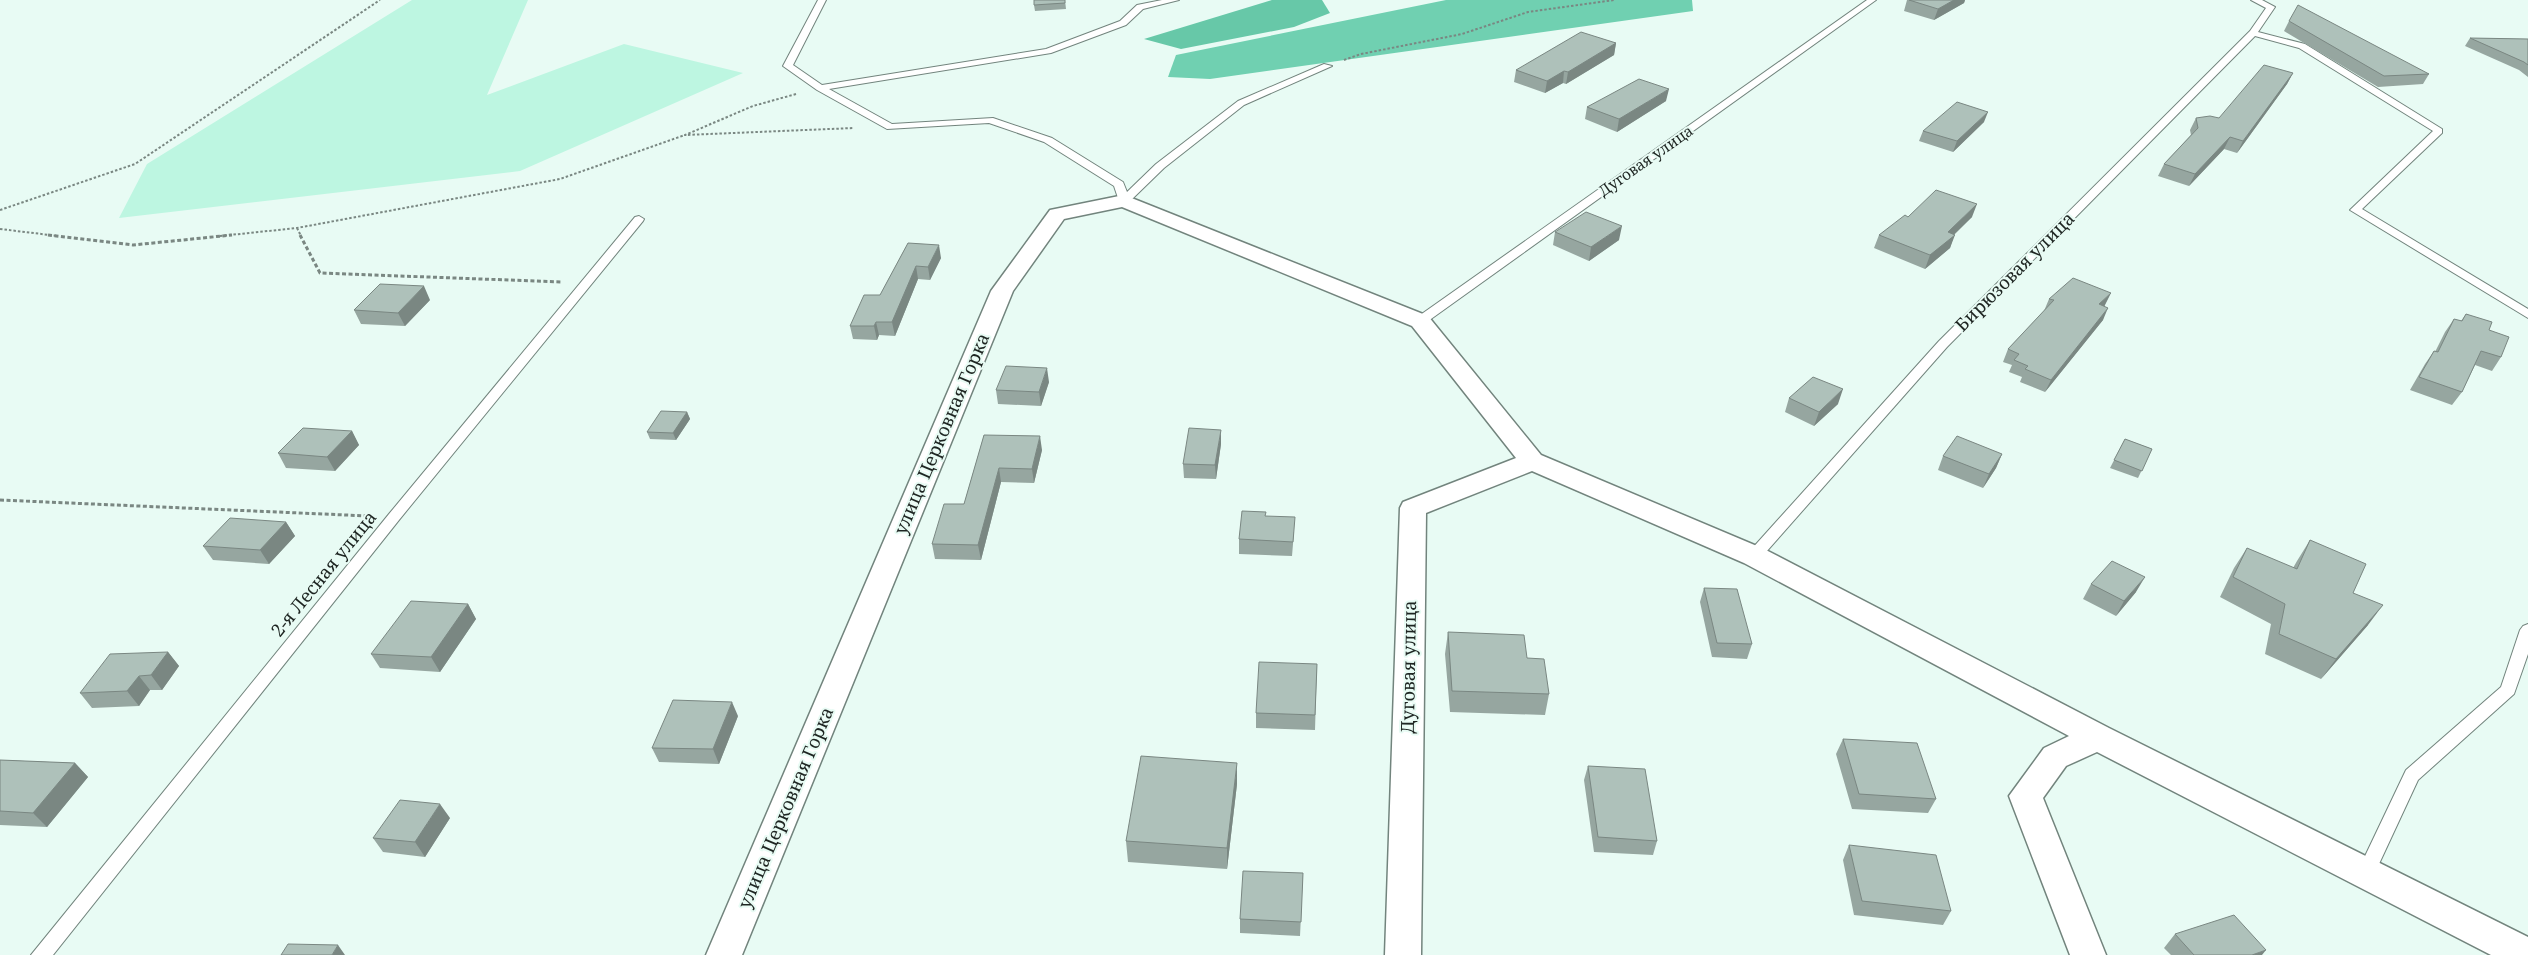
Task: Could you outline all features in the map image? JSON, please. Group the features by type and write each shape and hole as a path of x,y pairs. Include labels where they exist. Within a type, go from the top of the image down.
{"street":[{"path":"1124,201 1420,322 1532,461 1754,556 2098,737 2528,955"},
{"name":"улица Церковная Горка","path":"724,955 1002,291 1057,214 1124,201"},
{"name":"Дуговая улица","path":"1403,955 1413,508 1532,461"},
{"path":"2088,955 2026,796 2055,757 2098,737"}],"lane":[{"path":"822,0 788,66 820,88 890,127 990,120 1048,140 1119,184 1124,201 1160,166 1241,103 1327,66"},
{"path":"820,88 1048,51 1123,23 1139,3 1175,0"},
{"name":"Дуговая улица","path":"1420,322 1872,0"},
{"name":"Бирюзовая улица","path":"1754,556 1943,344 2253,33 2271,6 2255,0"},
{"path":"2253,33 2302,46 2439,131 2356,210 2528,314"},
{"name":"2-я Лесная улица","path":"41,955 394,517 639,219"},
{"path":"2366,873 2412,774 2508,690 2528,630"}],"path":[{"path":"0,210 135,164 380,0"},
{"path":"1327,66 1361,54 1462,34 1528,12 1614,0"},
{"path":"0,229 133,244 297,228 560,179 685,135 753,106 820,88"},
{"path":"685,135 890,127"},
{"path":"297,228 320,273 585,283"},
{"path":"0,500 394,517"}],"shaded area":[{"path":"412,0 528,0 487,95 624,44 743,73 520,171 119,218 147,164"},
{"path":"1272,0 1322,0 1330,13 1294,27 1181,49 1144,39"},
{"path":"1446,0 1692,0 1693,11 1210,79 1168,77 1176,55"}],"building":[{"path":"1034,0 1065,0 1065,3 1034,5"},
{"path":"1909,0 1954,0 1938,9"},
{"path":"2298,5 2429,74 2384,76 2289,21"},
{"path":"1581,32 1616,43 1568,72 1564,71 1547,81 1516,70"},
{"path":"2470,38 2528,39 2528,65 2524,62"},
{"path":"2264,65 2293,73 2243,141 2230,137 2195,174 2164,164 2198,128 2196,118 2210,116 2219,118"},
{"path":"1639,79 1669,89 1619,119 1587,107"},
{"path":"1957,102 1988,112 1957,141 1923,131"},
{"path":"1936,190 1977,204 1948,232 1955,235 1930,255 1879,235 1905,215 1908,217"},
{"path":"1586,212 1622,226 1591,247 1555,232"},
{"path":"908,243 939,245 928,267 916,266 892,322 876,322 874,326 850,326 864,295 880,295"},
{"path":"2073,278 2111,293 2099,304 2108,308 2051,380 2025,369 2028,366 2014,360 2019,354 2008,349 2054,300 2049,299"},
{"path":"380,284 424,286 398,313 354,310"},
{"path":"2466,314 2492,322 2489,330 2509,337 2501,357 2481,351 2462,392 2419,377 2434,351 2438,352 2454,319 2462,321"},
{"path":"1006,366 1047,368 1039,392 996,390"},
{"path":"1813,377 1843,389 1819,412 1789,398"},
{"path":"661,411 687,412 673,433 647,432"},
{"path":"303,428 352,431 327,457 278,453"},
{"path":"1189,428 1221,430 1215,465 1183,464"},
{"path":"984,435 1040,436 1032,469 999,468 978,545 932,544 944,504 964,504"},
{"path":"1957,436 2002,454 1989,474 1943,456"},
{"path":"2125,439 2152,449 2142,471 2114,460"},
{"path":"1242,511 1266,512 1265,516 1295,517 1293,542 1239,539"},
{"path":"230,518 286,522 260,550 203,546"},
{"path":"2310,540 2366,564 2353,593 2383,605 2336,659 2279,634 2285,604 2233,577 2247,548 2297,569"},
{"path":"2112,561 2145,577 2124,601 2091,584"},
{"path":"1704,588 1737,589 1752,644 1717,643"},
{"path":"411,601 468,604 431,657 371,654"},
{"path":"1448,632 1524,635 1527,658 1544,659 1549,694 1452,691"},
{"path":"168,652 151,675 139,676 127,691 80,693 110,654"},
{"path":"1259,662 1317,664 1315,715 1256,713"},
{"path":"673,700 732,702 713,749 652,748"},
{"path":"1843,739 1917,743 1936,799 1859,794"},
{"path":"1141,756 1237,763 1227,848 1126,841"},
{"path":"0,760 75,763 33,813 0,811"},
{"path":"1588,766 1645,769 1657,841 1598,837"},
{"path":"400,800 440,804 415,842 373,838"},
{"path":"1849,845 1936,855 1951,911 1862,901"},
{"path":"1243,871 1303,873 1301,922 1240,919"},
{"path":"2234,915 2266,950 2252,955 2194,955 2175,934"},
{"path":"288,944 338,945 332,955 281,955"}]}
